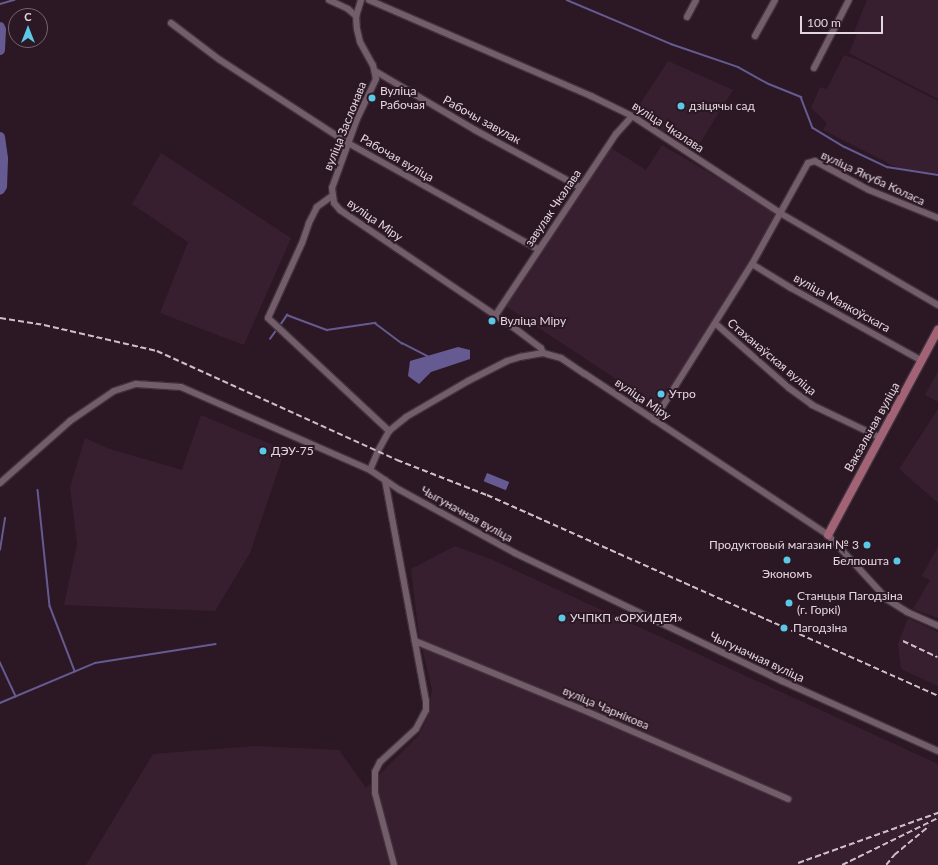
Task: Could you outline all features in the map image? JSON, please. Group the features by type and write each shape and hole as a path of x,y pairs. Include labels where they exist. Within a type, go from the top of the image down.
{"main road":[{"name":"Вакзальная вуліца","path":"828,535 879,437 938,330"}],"street":[{"path":"329,0 348,9 356,16"},
{"name":"вуліца Заслонава","path":"332,196 332,188 357,119 376,79 375,71 360,42 356,16 361,0"},
{"name":"вуліца Чкалава","path":"369,0 591,96 632,116 780,213 938,305"},
{"path":"687,17 696,0"},
{"path":"755,36 775,0"},
{"path":"814,68 849,0"},
{"name":"Рабочая вуліца","path":"171,24 220,60 348,143 538,249"},
{"name":"Рабочы завулак","path":"375,71 475,130 580,187"},
{"name":"завулак Чкалава","path":"495,316 538,249 616,134 632,116"},
{"name":"вуліца Якуба Коласа","path":"780,213 808,163 815,161 869,190 938,218"},
{"path":"332,196 317,207 309,223 302,244 268,318 388,431"},
{"name":"вуліца Міру","path":"332,196 334,204 340,210 541,348 543,353 561,358 828,535 888,600 907,612 938,626"},
{"name":"Стаханаўская вуліца","path":"654,420 716,324 752,264 780,213"},
{"name":"вуліца Маякоўскага","path":"752,264 791,288 922,361"},
{"name":"Стаханаўская вуліца","path":"716,324 789,388 812,405 879,437"},
{"path":"370,470 388,431 406,417 468,381 514,359 543,353"},
{"name":"Чыгуначная вуліца","path":"0,483 70,421 114,391 136,384 181,387 370,470 470,529 515,553 775,678 938,752"},
{"path":"385,480 426,701 426,710 416,729 380,762 375,772 375,793 394,865"},
{"name":"вуліца Чарнікова","path":"414,641 581,709 788,799"}],"shaded area":[{"path":"867,0 938,0 938,99 849,53 857,34 854,32"},
{"path":"844,55 856,59 938,101 938,174 900,169 823,130 827,123 811,108 820,87 827,89"},
{"name":"дзіцячы сад","path":"668,61 733,90 695,151 634,113"},
{"path":"662,145 778,213 660,408 504,305 608,146 646,170"},
{"path":"161,153 291,238 244,345 160,313 188,242 132,204"},
{"path":"458,347 470,350 470,359 431,372 419,384 408,376 410,361"},
{"path":"938,371 938,402 925,395"},
{"path":"938,409 938,503 899,469"},
{"path":"201,415 285,450 250,553 215,611 64,605 77,544 70,487 85,438 107,448 182,470"},
{"path":"487,473 509,482 506,490 484,481"},
{"path":"455,546 493,560 938,764 938,865 86,865 153,754 255,746 339,750 366,788 419,735 428,716 432,690 419,635 411,569"},
{"path":"938,546 938,618 913,609 930,580 922,576"},
{"path":"908,618 938,632 938,686 901,669 898,644"}],"waterway":[{"path":"0,4 14,0"},
{"path":"567,0 671,44 738,67 769,84 801,97 813,128 845,147 887,167 938,175"},
{"path":"0,27 0,50"},
{"path":"0,137 3,159 2,186 0,190"},
{"path":"281,324 287,315 327,330 375,323 402,343 428,356"},
{"path":"270,339 275,332"},
{"path":"38,490 50,606 75,671"},
{"path":"0,550 5,518"},
{"path":"0,703 95,663 216,644"},
{"path":"0,662 16,696"}],"railway":[{"path":"0,318 44,325 157,351 397,460 487,495 938,696"},
{"path":"903,641 938,657"},
{"path":"798,863 938,813"},
{"path":"842,865 938,818"},
{"path":"886,865 894,855 929,826"}],"place":[{"name":"Вуліца Рабочая","path":"372,98"},
{"name":"дзіцячы сад","path":"681,106"},
{"name":"Вуліца Міру","path":"492,321"},
{"name":"Утро","path":"661,394"},
{"name":"ДЭУ-75","path":"263,451"},
{"name":"Продуктовый магазин № 3","path":"867,545"},
{"name":"Экономъ","path":"787,560"},
{"name":"Белпошта","path":"897,561"},
{"name":"Станцыя Пагодзіна (г. Горкі)","path":"789,603"},
{"name":"УЧПКП «ОРХИДЕЯ»","path":"562,618"},
{"name":"Пагодзіна","path":"784,628"}]}
